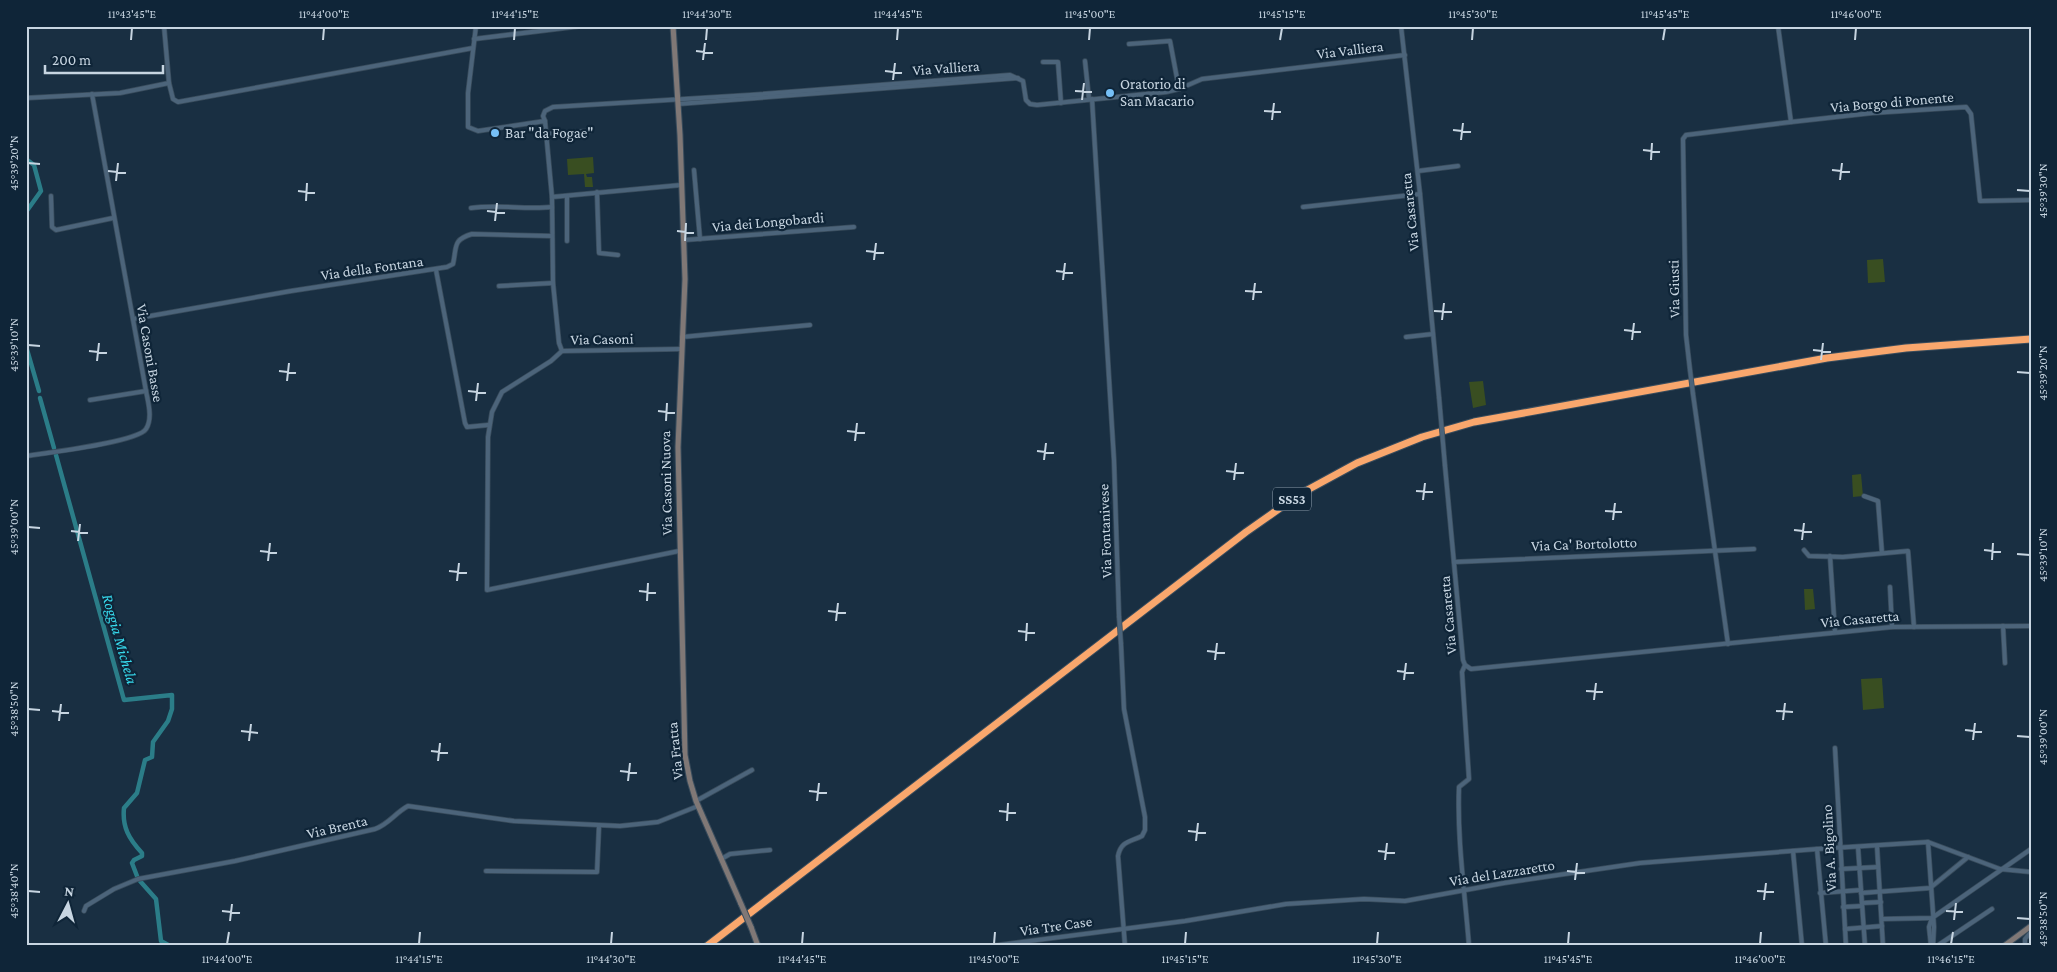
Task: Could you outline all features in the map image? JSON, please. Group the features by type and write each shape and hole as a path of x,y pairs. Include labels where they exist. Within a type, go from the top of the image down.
{"highway":[{"name":"SS53","path":"707,946 1246,532 1300,494 1357,463 1422,437 1508,416 1828,358 1906,348 2031,338"}],"main road":[{"name":"Via Casoni Nuova","path":"673,26 684,240 682,349 678,420 680,570"},
{"name":"Via Fratta","path":"680,570 685,756 690,781 758,946"},
{"path":"2004,946 2030,928"}],"street":[{"path":"164,26 169,82 173,99 178,102 473,48"},
{"path":"476,26 468,93 468,127 478,131 545,121"},
{"path":"474,39 581,26"},
{"name":"Via Casaretta","path":"1401,26 1418,171 1465,665 1471,669 1892,627 2031,626"},
{"path":"1778,26 1791,122"},
{"path":"1129,44 1170,41 1179,90"},
{"name":"Via Valliera","path":"545,121 543,116 545,111 553,107 678,102 1015,80 1018,78 1023,82 1026,100 1030,104 1061,103 1179,90 1202,79 1405,55"},
{"name":"Via Fontanivese","path":"1085,61 1091,99 1114,470 1124,709 1145,817 1142,836 1127,842 1120,848 1118,856 1125,946"},
{"path":"1043,62 1058,62 1061,103"},
{"path":"26,98 120,93 169,82"},
{"name":"Via Casoni Basse","path":"26,456 118,440 140,434 148,424 150,413 92,94"},
{"name":"Via Borgo di Ponente","path":"1791,122 1872,113 1966,108 1972,114 1980,201 2031,200"},
{"name":"Via Casoni","path":"545,121 552,197 553,282 559,343 562,351 682,349"},
{"name":"Via Giusti","path":"1728,644 1686,335 1683,139 1686,135 1791,122"},
{"path":"546,134 590,131"},
{"path":"1418,171 1458,166"},
{"path":"694,170 700,239"},
{"path":"552,197 681,185"},
{"path":"597,192 598,253 618,255"},
{"path":"1303,207 1420,194"},
{"path":"51,196 52,227 56,230 114,218"},
{"path":"566,241 567,196"},
{"path":"471,208 484,206 530,210 552,207"},
{"name":"Via dei Longobardi","path":"684,240 854,226"},
{"path":"436,270 452,264 456,243 460,237 472,234 552,236"},
{"name":"Via della Fontana","path":"132,320 291,291 436,270 465,423 472,428 488,425"},
{"path":"499,286 553,282"},
{"path":"682,337 810,326"},
{"path":"1406,336 1433,334"},
{"path":"562,351 552,361 502,392 496,399 488,425 486,590 679,550"},
{"path":"90,400 146,390"},
{"path":"1864,496 1878,501 1882,553"},
{"name":"Via Ca' Bortolotto","path":"1454,562 1754,549"},
{"path":"1804,550 1809,556 1908,551 1914,626"},
{"path":"1830,556 1835,632"},
{"path":"1890,587 1892,627"},
{"path":"2004,626 2005,663"},
{"path":"1465,665 1462,672 1462,680 1469,779 1459,787 1459,802 1463,890 1469,946"},
{"name":"Via A. Bigolino","path":"1835,748 1846,946"},
{"name":"Via Brenta","path":"84,911 86,906 138,879 235,861 375,830 386,825 400,810 408,806 514,821 620,826 658,822 698,803 752,770"},
{"path":"486,870 597,872 598,826"},
{"path":"1928,842 1934,927 1932,946"},
{"name":"Via del Lazzaretto","path":"1124,928 1286,904 1364,899 1405,901 1463,890 1640,863 1928,842 2000,869 2031,872"},
{"path":"1877,846 1883,946"},
{"path":"1858,847 1865,946"},
{"path":"1817,849 1826,946"},
{"path":"1882,919 1932,918 2031,849"},
{"path":"723,858 736,853 770,850"},
{"path":"1793,851 1802,946"},
{"path":"1820,893 1930,888 1968,857"},
{"path":"1841,869 1878,867"},
{"path":"1843,907 1881,902"},
{"path":"1937,946 1992,909"},
{"path":"1844,929 1882,926"},
{"name":"Via Tre Case","path":"991,946 1124,928"},
{"path":"2025,946 2025,939 2030,928"}],"green space":[{"path":"593,157 594,173 586,174 587,177 592,177 593,187 585,187 584,174 568,175 567,159"},
{"path":"1883,259 1885,282 1868,283 1867,260"},
{"path":"1483,381 1486,405 1473,408 1469,382"},
{"path":"1861,474 1863,496 1853,497 1852,475"},
{"path":"1804,589 1813,589 1815,609 1805,610"},
{"path":"1882,678 1884,708 1863,710 1861,679"}],"waterway":[{"name":"Roggia Michela","path":"26,159 34,165 41,191 26,212"},
{"name":"Roggia Michela","path":"26,346 39,391"},
{"name":"Roggia Michela","path":"40,398 54,448"},
{"name":"Roggia Michela","path":"56,455 124,700 172,695 172,709 168,721 153,742 152,757 145,760 137,793 124,808 125,827 133,843 142,853 142,856 132,863 137,876"},
{"name":"Roggia Michela","path":"140,881 156,899 161,941 170,946"}],"place":[{"name":"Oratorio di San Macario","path":"1110,93"},
{"name":"Bar \"da Fogae\"","path":"495,133"}]}
